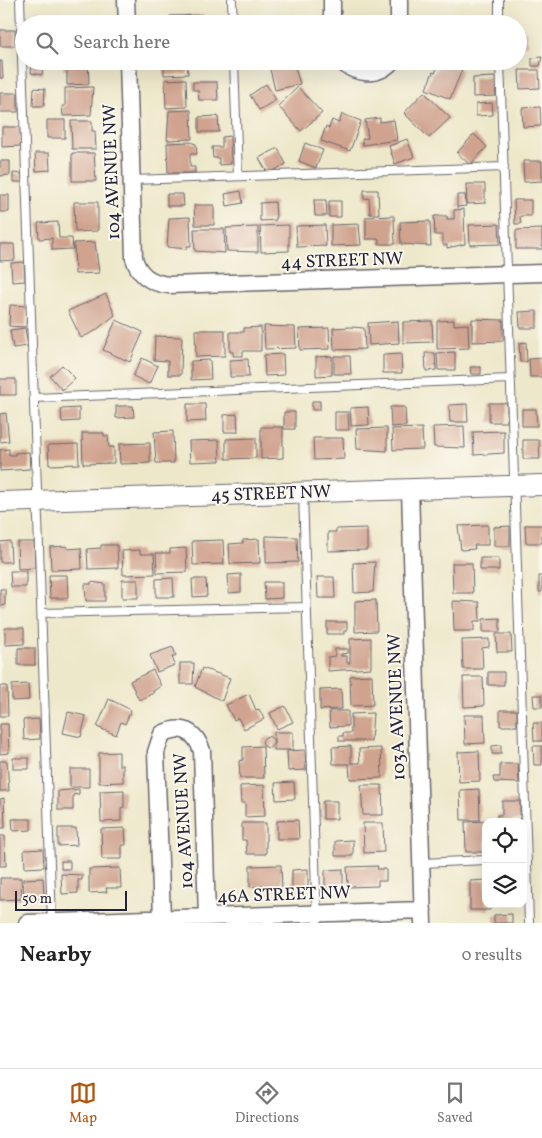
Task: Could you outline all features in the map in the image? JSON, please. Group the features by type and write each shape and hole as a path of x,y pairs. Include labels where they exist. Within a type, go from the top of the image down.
{"street":[{"path":"126,0 126,15"},
{"path":"332,0 332,15"},
{"path":"399,0 399,15"},
{"name":"104 AVENUE NW","path":"128,70 134,258 137,268 146,278"},
{"path":"353,70 365,73 381,70"},
{"name":"44 STREET NW","path":"146,278 152,282 169,285 542,273"},
{"name":"45 STREET NW","path":"0,502 542,485"},
{"name":"103A AVENUE NW","path":"410,489 423,917"},
{"name":"104 AVENUE NW","path":"162,918 156,752 162,734 179,728 186,729 195,736 202,751 207,917"},
{"name":"46A STREET NW","path":"27,923 207,917 423,917"}],"lane":[{"path":"20,0 21,15"},
{"path":"232,0 233,15"},
{"path":"498,0 499,15"},
{"path":"22,70 52,923"},
{"path":"234,70 238,176"},
{"path":"500,70 524,818"},
{"path":"132,180 504,167"},
{"path":"34,398 510,379"},
{"path":"303,492 317,918"},
{"path":"42,613 306,607"},
{"path":"422,863 482,860"},
{"path":"525,863 528,923"}],"building":[{"path":"0,30 15,30 15,46 0,46"},
{"path":"542,57 540,66 532,66 532,58"},
{"path":"0,61 2,61 3,78 0,78"},
{"path":"31,70 43,70 42,75 31,73"},
{"path":"67,70 88,70 89,84 67,85"},
{"path":"164,70 188,70 188,74 164,75"},
{"path":"270,70 296,70 300,84 275,90"},
{"path":"436,70 462,70 450,99 426,89 433,72 435,73"},
{"path":"519,70 539,70 540,88 520,89"},
{"path":"495,77 496,96 473,97 473,78"},
{"path":"186,79 187,107 166,108 165,80"},
{"path":"193,82 217,82 218,100 199,100 198,90 193,90"},
{"path":"266,84 276,100 259,110 250,95"},
{"path":"93,87 91,115 63,116 62,106 65,106 65,88"},
{"path":"298,87 322,113 301,131 278,106"},
{"path":"34,88 45,89 44,106 33,106"},
{"path":"424,92 450,118 429,138 404,113"},
{"path":"0,93 18,93 18,112 0,112"},
{"path":"492,103 493,115 476,116 476,104"},
{"path":"540,107 541,126 523,127 522,108"},
{"path":"191,110 192,139 167,140 169,111"},
{"path":"342,114 361,121 350,151 321,141 326,126 329,128 332,120 339,123"},
{"path":"218,116 219,132 199,132 199,117"},
{"path":"380,118 380,122 394,120 397,140 363,145 362,139 368,138 365,120"},
{"path":"47,120 65,120 65,138 47,138"},
{"path":"71,121 92,121 92,131 95,131 96,149 72,149"},
{"path":"2,127 20,127 21,146 2,147"},
{"path":"474,134 487,147 470,165 457,153"},
{"path":"230,136 231,164 219,165 219,158 213,158 212,147 222,147 222,137"},
{"path":"407,139 414,157 395,164 389,146"},
{"path":"190,142 196,144 197,154 190,154 190,167 195,167 195,173 168,173 167,143"},
{"path":"305,143 323,150 316,168 299,161"},
{"path":"278,148 286,164 268,174 259,158"},
{"path":"35,153 49,153 50,170 36,171"},
{"path":"72,153 94,153 96,181 72,181"},
{"path":"0,161 10,161 10,175 0,176"},
{"path":"523,161 542,161 542,181 524,182"},
{"path":"13,173 22,174 22,182 13,182"},
{"path":"466,184 485,184 485,203 467,204"},
{"path":"364,190 378,190 379,214 370,214 369,198 364,199"},
{"path":"241,191 243,203 227,206 225,194"},
{"path":"167,194 183,194 184,206 167,206"},
{"path":"0,195 9,195 9,212 0,212"},
{"path":"457,195 465,195 466,206 457,207"},
{"path":"314,200 326,200 327,216 315,216"},
{"path":"514,200 531,200 531,216 520,216 521,224 515,224"},
{"path":"329,201 341,201 341,217 329,217"},
{"path":"74,202 98,202 98,231 75,232"},
{"path":"275,202 276,220 260,221 260,203"},
{"path":"194,205 214,205 214,225 195,225"},
{"path":"464,209 465,244 447,248 447,245 443,245 443,235 435,235 434,216 447,216 447,219 454,219 454,210"},
{"path":"394,216 395,244 379,244 379,239 366,239 366,217"},
{"path":"190,217 191,246 187,246 187,249 167,247 169,218"},
{"path":"430,221 431,246 401,244 400,222"},
{"path":"58,222 59,238 72,238 73,249 52,250 52,238 39,239 38,223"},
{"path":"359,224 361,245 331,246 331,225"},
{"path":"499,224 500,244 470,245 469,225"},
{"path":"289,225 289,251 261,252 260,226"},
{"path":"325,225 326,246 297,247 296,226"},
{"path":"258,227 258,252 227,251 226,228"},
{"path":"194,229 224,229 225,253 195,251"},
{"path":"542,229 542,249 516,249 516,230"},
{"path":"95,242 99,273 75,274 74,243"},
{"path":"0,244 14,244 15,260 0,261"},
{"path":"24,262 25,281 12,282 11,263"},
{"path":"106,294 115,315 95,331 81,338 68,311"},
{"path":"10,305 27,306 26,327 9,326"},
{"path":"537,311 537,328 520,328 519,312"},
{"path":"472,319 503,320 503,341 472,342"},
{"path":"116,320 143,332 130,362 103,350"},
{"path":"454,320 454,325 468,324 469,348 437,349 437,321"},
{"path":"398,321 399,343 369,345 368,323"},
{"path":"432,321 433,342 403,343 403,322"},
{"path":"264,326 295,327 296,348 265,349"},
{"path":"261,327 261,351 243,351 243,356 233,356 233,352 230,352 230,332 244,332 244,328"},
{"path":"25,328 28,346 13,348 10,330"},
{"path":"329,328 330,349 300,350 299,329"},
{"path":"333,328 364,328 365,349 334,350"},
{"path":"195,330 225,330 225,356 196,357"},
{"path":"155,336 182,337 181,375 168,375 168,361 154,360"},
{"path":"526,342 527,362 520,362 519,343"},
{"path":"455,352 455,370 438,370 437,353"},
{"path":"425,353 435,353 436,370 426,371"},
{"path":"283,354 284,375 265,376 264,355"},
{"path":"401,354 402,373 383,373 383,355"},
{"path":"332,356 332,375 316,376 316,357"},
{"path":"334,356 350,356 351,374 334,374"},
{"path":"142,358 158,366 149,384 133,376"},
{"path":"542,358 542,377 530,377 529,359"},
{"path":"248,359 249,377 230,377 230,360"},
{"path":"210,360 211,379 191,380 191,361"},
{"path":"62,365 75,378 62,390 50,376"},
{"path":"470,367 481,367 481,374 471,374"},
{"path":"0,379 16,379 16,395 0,395"},
{"path":"312,401 320,401 320,410 312,410"},
{"path":"489,403 507,403 507,422 489,422"},
{"path":"187,404 205,404 206,421 187,422"},
{"path":"467,404 468,422 450,422 449,405"},
{"path":"116,406 133,406 134,417 116,418"},
{"path":"368,407 369,425 351,426 350,408"},
{"path":"390,407 405,407 406,426 391,427"},
{"path":"79,408 79,421 62,422 61,409"},
{"path":"522,409 536,409 537,426 522,426"},
{"path":"284,412 295,412 295,429 284,429"},
{"path":"335,412 348,412 349,430 335,430"},
{"path":"6,413 9,441 0,442 0,414"},
{"path":"237,414 238,432 224,432 224,415"},
{"path":"464,426 465,448 434,447 433,427"},
{"path":"261,427 283,427 283,458 261,459"},
{"path":"387,428 387,451 357,449 356,429"},
{"path":"422,428 423,449 393,450 392,429"},
{"path":"173,431 174,463 156,463 154,432"},
{"path":"504,431 504,453 474,455 473,432"},
{"path":"82,433 104,433 104,436 108,436 109,447 114,447 114,463 83,464"},
{"path":"256,438 256,458 226,459 226,439"},
{"path":"313,438 343,438 344,459 314,460"},
{"path":"219,440 220,461 190,462 189,441"},
{"path":"523,440 539,440 540,459 523,459"},
{"path":"150,443 150,463 120,464 119,444"},
{"path":"78,444 79,464 49,465 48,445"},
{"path":"9,449 9,455 29,452 30,469 0,471 0,450"},
{"path":"488,525 488,545 474,545 475,549 461,550 458,526"},
{"path":"525,525 542,525 542,543 526,543"},
{"path":"510,526 510,546 494,546 494,527"},
{"path":"367,528 367,550 328,551 328,532 336,532 336,529"},
{"path":"266,536 297,537 298,562 266,563"},
{"path":"259,539 260,563 230,564 229,544 243,543 243,540"},
{"path":"223,540 224,564 193,565 192,541"},
{"path":"10,541 11,562 0,562 0,542"},
{"path":"17,542 34,542 35,568 18,569"},
{"path":"101,545 117,545 118,568 88,569 87,549 101,548"},
{"path":"67,546 68,549 81,548 82,569 51,570 50,547"},
{"path":"186,548 187,572 157,573 156,553 170,553 170,549"},
{"path":"140,550 140,554 154,554 155,574 123,575 122,551"},
{"path":"480,558 499,558 499,570 480,570"},
{"path":"375,562 373,592 354,593 353,563"},
{"path":"452,563 472,563 473,593 453,593"},
{"path":"10,571 26,571 26,587 11,587"},
{"path":"241,574 241,592 229,593 228,575"},
{"path":"49,575 67,575 68,598 50,598"},
{"path":"539,576 542,576 542,592 539,592"},
{"path":"317,577 334,577 335,598 318,598"},
{"path":"173,578 174,597 156,597 156,579"},
{"path":"192,579 206,579 207,596 193,597"},
{"path":"122,580 138,580 138,598 122,598"},
{"path":"91,582 105,584 105,601 86,601 85,584 91,584"},
{"path":"264,582 282,582 282,598 265,599"},
{"path":"0,589 5,589 5,605 0,606"},
{"path":"376,600 377,631 355,632 355,601"},
{"path":"453,601 479,602 480,621 474,621 474,631 454,631"},
{"path":"500,618 500,632 483,632 483,619"},
{"path":"327,622 347,622 347,631 344,631 344,634 327,634"},
{"path":"5,628 24,628 24,644 5,645"},
{"path":"496,634 511,634 512,652 497,652"},
{"path":"371,638 371,668 328,671 328,657 335,656 335,649 348,649 348,653 341,654 341,656 347,656 347,663 350,663 350,639"},
{"path":"489,639 489,647 482,648 483,669 463,669 462,640"},
{"path":"173,647 176,656 172,657 175,665 157,672 150,655"},
{"path":"18,648 35,648 35,665 18,665"},
{"path":"180,663 194,663 193,684 180,684"},
{"path":"202,668 230,678 222,701 195,687"},
{"path":"153,670 161,686 153,691 154,693 139,700 130,681"},
{"path":"488,672 504,672 504,685 488,685"},
{"path":"372,675 373,705 351,706 350,676"},
{"path":"463,677 483,677 484,706 464,707"},
{"path":"28,684 29,700 12,701 12,685"},
{"path":"0,686 7,686 8,716 0,716"},
{"path":"341,689 342,709 320,710 320,690"},
{"path":"249,694 256,710 259,709 264,719 244,729 238,718 234,720 226,705"},
{"path":"533,695 542,695 542,707 534,707"},
{"path":"109,699 131,710 125,724 121,722 116,735 97,727"},
{"path":"285,706 293,722 277,729 270,713"},
{"path":"500,710 517,710 517,726 500,726"},
{"path":"329,711 348,711 348,726 330,727"},
{"path":"68,712 86,716 81,737 63,733"},
{"path":"373,713 371,741 339,741 339,736 343,736 343,733 351,733 351,714"},
{"path":"464,715 484,715 485,743 465,744"},
{"path":"39,719 40,739 24,740 23,720"},
{"path":"533,723 542,723 542,741 534,741"},
{"path":"0,724 8,724 9,753 0,754"},
{"path":"274,732 293,732 293,750 274,750"},
{"path":"266,737 270,737 273,742 272,746 266,747 263,744 263,740"},
{"path":"501,745 501,754 492,754 492,746"},
{"path":"263,746 264,778 240,778 239,761 243,760 243,747"},
{"path":"351,746 351,763 360,763 359,749 381,748 382,778 350,779 349,764 333,764 332,747"},
{"path":"533,746 542,746 542,765 534,765"},
{"path":"305,750 306,770 288,771 287,751"},
{"path":"479,751 480,781 459,782 458,752"},
{"path":"119,752 119,765 123,765 123,782 99,783 99,753"},
{"path":"13,758 29,758 29,769 13,769"},
{"path":"0,761 7,761 9,791 0,791"},
{"path":"500,764 518,764 519,783 494,782 493,777 500,777"},
{"path":"70,769 89,769 89,787 70,787"},
{"path":"294,782 295,799 276,800 275,783"},
{"path":"264,785 265,816 245,817 245,803 241,803 240,786"},
{"path":"361,785 382,785 383,815 363,815"},
{"path":"79,789 79,794 73,795 73,810 58,810 58,791"},
{"path":"479,789 480,820 461,820 460,790"},
{"path":"124,790 124,807 121,808 121,821 101,822 100,791"},
{"path":"4,798 5,828 0,828 0,799"},
{"path":"323,801 337,801 337,819 323,819"},
{"path":"502,801 520,801 520,818 497,818 497,815 502,815"},
{"path":"12,819 31,819 31,830 13,831"},
{"path":"298,820 299,839 277,839 277,821"},
{"path":"482,821 482,852 466,852 465,822"},
{"path":"242,823 266,823 266,854 247,854 246,840 242,840"},
{"path":"363,823 383,823 384,852 364,853"},
{"path":"58,828 76,828 77,845 58,846"},
{"path":"125,828 126,845 122,845 122,859 102,859 101,829"},
{"path":"0,836 5,836 6,866 0,866"},
{"path":"353,840 353,856 335,856 335,841"},
{"path":"43,849 44,867 25,868 24,850"},
{"path":"61,861 70,861 70,869 61,869"},
{"path":"281,865 282,890 264,890 264,886 250,887 250,866"},
{"path":"378,866 377,869 386,869 386,881 378,881 378,886 348,887 347,867"},
{"path":"120,868 121,888 106,888 107,892 89,893 89,869"},
{"path":"308,869 308,888 292,889 292,870"},
{"path":"343,869 343,888 325,888 325,870"},
{"path":"61,874 82,875 82,880 78,880 78,893 62,894"},
{"path":"0,878 21,878 22,899 0,900"},
{"path":"43,878 44,897 24,898 23,879"},
{"path":"482,880 482,908 490,908 490,910 470,910 470,881"},
{"path":"512,914 512,923 494,923 494,915"}]}
